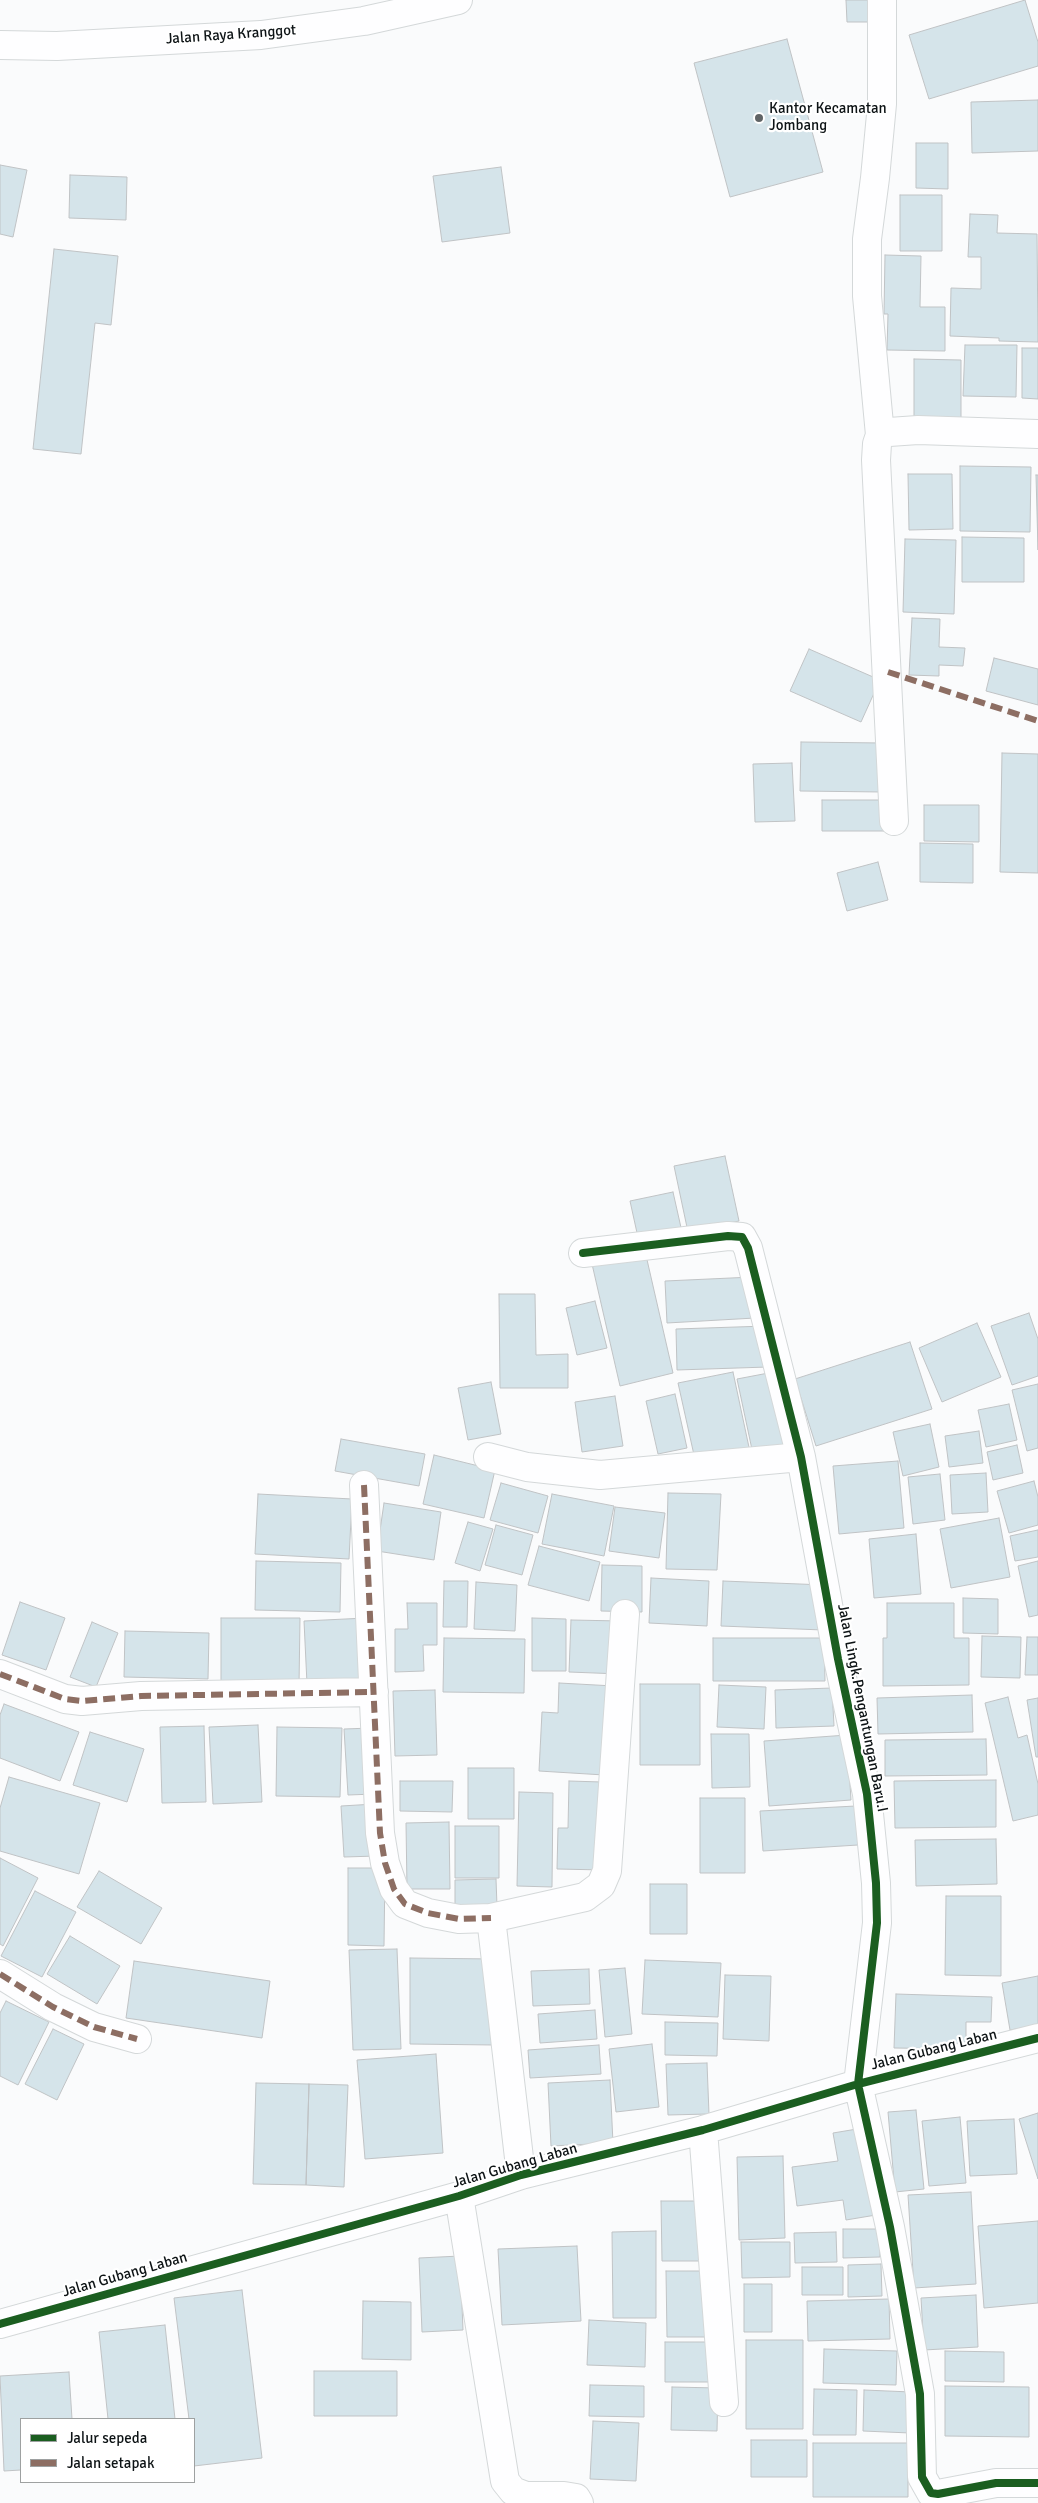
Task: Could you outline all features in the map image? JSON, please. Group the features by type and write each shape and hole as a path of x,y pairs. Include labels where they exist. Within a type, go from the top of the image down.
{"street":[{"name":"Jalan Raya Kranggot","path":"0,45 57,46 261,35 364,21 458,0"},
{"path":"882,0 882,104 876,178 867,239 867,296 880,435 877,444 876,460 894,821"},
{"path":"880,435 889,432 918,430 1038,434"},
{"name":"Jalan Lingk.Pengantungan Baru.I","path":"583,1253 728,1236 742,1238 748,1248 801,1457 838,1659 867,1794 876,1882 876,1923 858,2084 890,2227 920,2394 922,2477 931,2493 938,2494 996,2483 1038,2483"},
{"path":"488,1457 527,1467 600,1475 801,1457"},
{"path":"364,1484 380,1833 385,1863 394,1889 405,1904 428,1913 459,1919 491,1918 586,1897 601,1885 606,1871 625,1614"},
{"path":"0,1674 65,1699 82,1701 140,1696 374,1692"},
{"path":"491,1918 521,2176"},
{"path":"0,1974 53,2007 94,2027 137,2039"},
{"name":"Jalan Gubang Laban","path":"0,2324 459,2196 521,2176 703,2130 858,2084 1038,2038"},
{"path":"703,2130 724,2402"},
{"path":"459,2196 505,2481 513,2491 526,2496 564,2496 576,2498 579,2503"}],"building":[{"path":"846,0 873,0 873,22 847,22"},
{"path":"1025,0 1038,42 1038,66 929,99 909,35"},
{"name":"Kantor Kecamatan Jombang","path":"787,39 823,172 730,197 694,63"},
{"path":"1038,100 1038,151 972,153 971,102"},
{"path":"916,143 948,143 948,189 916,188"},
{"path":"0,165 27,170 13,237 0,234"},
{"path":"501,167 510,233 442,242 433,176"},
{"path":"70,175 127,177 126,220 69,218"},
{"path":"900,195 942,195 942,251 900,251"},
{"path":"970,214 998,215 997,233 1037,234 1038,342 999,341 999,338 950,336 951,288 981,289 981,257 968,257"},
{"path":"54,249 118,256 111,325 95,323 81,454 33,449"},
{"path":"885,255 921,256 920,307 945,307 945,351 887,350 888,314 884,314"},
{"path":"965,345 1017,345 1016,397 963,396"},
{"path":"1022,348 1038,348 1038,399 1022,398"},
{"path":"914,359 961,360 961,418 914,418"},
{"path":"960,466 1031,467 1030,532 960,531"},
{"path":"908,474 952,474 953,529 909,530"},
{"path":"1036,475 1038,475 1038,550"},
{"path":"962,537 1024,538 1024,582 962,582"},
{"path":"905,539 956,540 954,614 903,612"},
{"path":"912,618 940,619 939,647 965,648 963,666 939,665 939,676 909,675"},
{"path":"809,649 880,680 861,722 790,691"},
{"path":"994,658 1038,669 1038,705 986,691"},
{"path":"801,742 882,743 882,792 800,791"},
{"path":"1002,753 1038,754 1038,873 1000,872"},
{"path":"792,763 795,821 755,822 753,764"},
{"path":"822,800 885,800 884,831 822,831"},
{"path":"924,805 979,805 979,842 924,841"},
{"path":"920,843 973,844 973,883 920,882"},
{"path":"878,862 888,900 847,911 837,873"},
{"path":"725,1156 739,1221 688,1232 674,1166"},
{"path":"673,1192 682,1232 639,1242 630,1201"},
{"path":"645,1251 673,1373 620,1386 592,1264"},
{"path":"753,1277 755,1318 667,1323 665,1281"},
{"path":"499,1294 535,1294 536,1355 568,1354 568,1388 500,1388"},
{"path":"595,1301 607,1348 577,1355 566,1308"},
{"path":"1029,1313 1038,1339 1038,1376 1012,1385 991,1326"},
{"path":"977,1323 1001,1377 942,1402 919,1348"},
{"path":"766,1326 768,1367 677,1370 676,1329"},
{"path":"910,1342 932,1409 816,1446 795,1379"},
{"path":"779,1371 796,1449 754,1459 737,1379"},
{"path":"733,1372 750,1452 696,1464 678,1383"},
{"path":"491,1382 501,1434 468,1440 458,1388"},
{"path":"1038,1384 1038,1448 1027,1451 1012,1390"},
{"path":"675,1394 687,1448 658,1454 646,1401"},
{"path":"615,1396 623,1446 582,1452 575,1402"},
{"path":"1009,1404 1017,1440 986,1447 978,1410"},
{"path":"930,1424 939,1467 903,1476 893,1432"},
{"path":"979,1431 983,1463 949,1467 945,1436"},
{"path":"341,1439 425,1454 419,1486 335,1471"},
{"path":"1017,1445 1023,1473 993,1480 987,1452"},
{"path":"434,1455 495,1470 484,1518 423,1504"},
{"path":"898,1461 904,1528 839,1534 833,1466"},
{"path":"986,1473 988,1512 952,1514 950,1475"},
{"path":"940,1474 945,1520 913,1524 908,1477"},
{"path":"1034,1481 1038,1497 1038,1525 1009,1533 997,1491"},
{"path":"501,1483 548,1496 538,1533 490,1520"},
{"path":"668,1493 721,1494 717,1570 666,1569"},
{"path":"258,1494 352,1499 349,1559 255,1554"},
{"path":"552,1494 614,1506 604,1556 542,1544"},
{"path":"384,1503 441,1512 434,1560 377,1551"},
{"path":"615,1507 665,1513 659,1558 609,1551"},
{"path":"999,1518 1010,1577 951,1588 940,1529"},
{"path":"468,1522 493,1529 480,1571 455,1563"},
{"path":"496,1525 533,1535 522,1575 485,1565"},
{"path":"1038,1530 1038,1557 1015,1561 1010,1536"},
{"path":"916,1534 921,1594 874,1598 869,1539"},
{"path":"539,1546 600,1562 589,1601 528,1585"},
{"path":"256,1561 341,1563 340,1612 255,1610"},
{"path":"1038,1561 1038,1615 1029,1617 1018,1566"},
{"path":"602,1565 642,1566 642,1612 601,1611"},
{"path":"651,1578 709,1581 707,1626 649,1623"},
{"path":"444,1581 468,1581 467,1627 443,1627"},
{"path":"723,1581 825,1585 823,1630 721,1626"},
{"path":"476,1582 517,1585 515,1631 474,1629"},
{"path":"963,1598 998,1599 998,1634 963,1633"},
{"path":"20,1602 65,1618 46,1670 2,1655"},
{"path":"407,1603 437,1603 437,1645 423,1645 424,1671 395,1672 395,1629 408,1629"},
{"path":"887,1603 954,1603 954,1638 969,1638 969,1685 883,1686 883,1638 887,1638"},
{"path":"221,1618 300,1618 299,1686 221,1686"},
{"path":"366,1618 369,1681 307,1684 304,1621"},
{"path":"532,1618 566,1619 566,1671 532,1671"},
{"path":"571,1620 621,1621 620,1674 569,1672"},
{"path":"92,1622 118,1633 96,1687 70,1677"},
{"path":"125,1631 209,1633 208,1679 124,1677"},
{"path":"982,1636 1021,1637 1020,1678 981,1677"},
{"path":"1027,1637 1038,1637 1038,1675 1025,1675"},
{"path":"444,1638 525,1639 524,1693 443,1692"},
{"path":"713,1638 824,1638 825,1681 713,1681"},
{"path":"559,1683 614,1686 604,1775 539,1771 542,1712 558,1713"},
{"path":"640,1684 700,1684 700,1765 640,1765"},
{"path":"719,1685 766,1687 764,1729 717,1727"},
{"path":"832,1688 834,1726 776,1728 775,1690"},
{"path":"435,1690 437,1755 395,1756 393,1691"},
{"path":"972,1695 973,1732 878,1734 877,1698"},
{"path":"1008,1697 1018,1738 1027,1735 1038,1784 1038,1815 1013,1821 985,1703"},
{"path":"1038,1698 1038,1757 1036,1757 1027,1700"},
{"path":"4,1704 79,1732 60,1781 0,1758 0,1715"},
{"path":"258,1725 262,1802 213,1804 209,1727"},
{"path":"204,1726 206,1802 162,1803 160,1727"},
{"path":"277,1727 342,1728 340,1797 276,1796"},
{"path":"371,1728 375,1794 348,1795 344,1729"},
{"path":"90,1732 144,1749 127,1802 73,1785"},
{"path":"711,1734 749,1734 750,1787 712,1788"},
{"path":"847,1735 851,1800 769,1806 764,1741"},
{"path":"986,1739 987,1775 885,1776 885,1740"},
{"path":"468,1768 514,1768 514,1819 468,1819"},
{"path":"9,1777 100,1803 79,1874 0,1851 0,1808"},
{"path":"996,1780 996,1827 895,1828 894,1781"},
{"path":"400,1781 453,1781 452,1812 400,1811"},
{"path":"569,1781 602,1782 604,1870 557,1869 558,1828 568,1828"},
{"path":"519,1792 553,1793 552,1887 517,1886"},
{"path":"700,1798 745,1798 745,1873 700,1873"},
{"path":"375,1804 377,1856 344,1857 341,1806"},
{"path":"856,1806 858,1845 763,1851 760,1811"},
{"path":"449,1822 450,1889 407,1889 406,1823"},
{"path":"455,1826 499,1826 499,1878 455,1878"},
{"path":"996,1839 997,1884 916,1886 915,1840"},
{"path":"0,1858 38,1878 3,1946 0,1944"},
{"path":"348,1868 385,1868 384,1946 348,1945"},
{"path":"99,1871 162,1908 141,1944 77,1907"},
{"path":"496,1879 497,1906 455,1907 455,1880"},
{"path":"650,1884 687,1884 687,1934 650,1934"},
{"path":"35,1891 76,1912 42,1977 1,1956"},
{"path":"946,1896 1001,1896 1001,1976 945,1975"},
{"path":"70,1936 120,1966 97,2004 47,1974"},
{"path":"397,1949 401,2049 353,2050 349,1950"},
{"path":"410,1958 494,1959 494,2045 410,2044"},
{"path":"645,1960 721,1963 718,2017 642,2014"},
{"path":"134,1961 270,1981 262,2038 126,2018"},
{"path":"625,1968 632,2034 605,2037 599,1970"},
{"path":"589,1969 590,2004 533,2006 531,1971"},
{"path":"725,1975 771,1976 769,2041 723,2039"},
{"path":"1038,1976 1038,2025 1010,2030 1002,1983"},
{"path":"896,1994 992,1997 991,2022 966,2022 966,2049 894,2048"},
{"path":"6,2001 49,2022 18,2085 0,2076 0,2013"},
{"path":"595,2010 597,2039 540,2043 538,2014"},
{"path":"665,2022 718,2023 717,2056 665,2055"},
{"path":"53,2029 84,2044 57,2100 25,2084"},
{"path":"652,2044 659,2107 616,2112 609,2049"},
{"path":"599,2045 601,2074 530,2078 528,2050"},
{"path":"436,2054 443,2153 365,2159 357,2060"},
{"path":"707,2063 709,2114 668,2115 666,2064"},
{"path":"610,2080 613,2143 551,2146 548,2083"},
{"path":"256,2083 309,2084 306,2185 253,2184"},
{"path":"309,2084 348,2085 344,2187 306,2185"},
{"path":"916,2110 924,2189 895,2192 888,2112"},
{"path":"1038,2113 1038,2179 1019,2119"},
{"path":"960,2117 966,2183 929,2186 922,2121"},
{"path":"1014,2119 1017,2174 970,2176 967,2121"},
{"path":"863,2128 876,2215 846,2220 843,2200 797,2206 792,2167 838,2161 833,2133"},
{"path":"783,2156 785,2238 739,2240 737,2157"},
{"path":"971,2192 976,2284 914,2288 908,2195"},
{"path":"661,2201 707,2201 708,2261 662,2261"},
{"path":"1038,2221 1038,2303 984,2308 978,2226"},
{"path":"843,2229 880,2229 880,2257 843,2258"},
{"path":"656,2231 656,2318 613,2318 612,2232"},
{"path":"836,2232 837,2262 795,2263 794,2233"},
{"path":"741,2242 790,2242 790,2277 742,2278"},
{"path":"577,2246 581,2321 502,2325 498,2249"},
{"path":"460,2256 463,2330 422,2332 419,2258"},
{"path":"881,2264 882,2296 848,2297 848,2265"},
{"path":"802,2267 843,2267 843,2295 802,2295"},
{"path":"666,2271 706,2271 706,2337 667,2337"},
{"path":"744,2284 772,2284 772,2332 744,2332"},
{"path":"242,2290 262,2458 195,2466 195,2418 189,2418 174,2298"},
{"path":"976,2295 978,2347 924,2350 921,2298"},
{"path":"889,2299 890,2339 808,2341 807,2301"},
{"path":"363,2301 411,2302 411,2360 362,2359"},
{"path":"589,2320 646,2323 645,2367 587,2365"},
{"path":"165,2325 175,2418 108,2418 99,2332"},
{"path":"746,2340 803,2340 803,2429 746,2429"},
{"path":"665,2342 713,2342 712,2382 665,2382"},
{"path":"824,2349 897,2351 896,2385 823,2383"},
{"path":"945,2351 1004,2352 1004,2382 945,2381"},
{"path":"314,2371 397,2371 397,2416 314,2416"},
{"path":"69,2372 72,2418 20,2418 20,2470 4,2471 0,2376"},
{"path":"590,2385 644,2386 644,2417 589,2416"},
{"path":"945,2386 1029,2387 1029,2437 945,2436"},
{"path":"672,2387 718,2388 717,2431 671,2430"},
{"path":"814,2389 857,2390 856,2435 813,2435"},
{"path":"864,2390 911,2392 910,2433 863,2431"},
{"path":"593,2421 639,2423 636,2481 590,2479"},
{"path":"751,2440 807,2440 807,2477 751,2477"},
{"path":"813,2443 908,2443 908,2497 813,2497"}],"marked path":[{"path":"888,672 1038,721"},
{"path":"364,1485 380,1833 385,1863 394,1889 405,1904 428,1913 459,1919 491,1918"},
{"path":"0,1674 65,1699 82,1701 141,1696 374,1692"},
{"path":"0,1974 53,2007 94,2027 137,2039"}],"cycle path":[{"path":"583,1253 728,1236 742,1237 748,1248 801,1457 838,1659 867,1794 876,1883 877,1923 858,2084 890,2227 920,2394 922,2477 931,2493 938,2494 996,2483 1038,2483"},
{"path":"0,2324 459,2196 521,2175 703,2130 858,2084 1038,2038"}],"place":[{"name":"Kantor Kecamatan Jombang","path":"759,118"}]}
